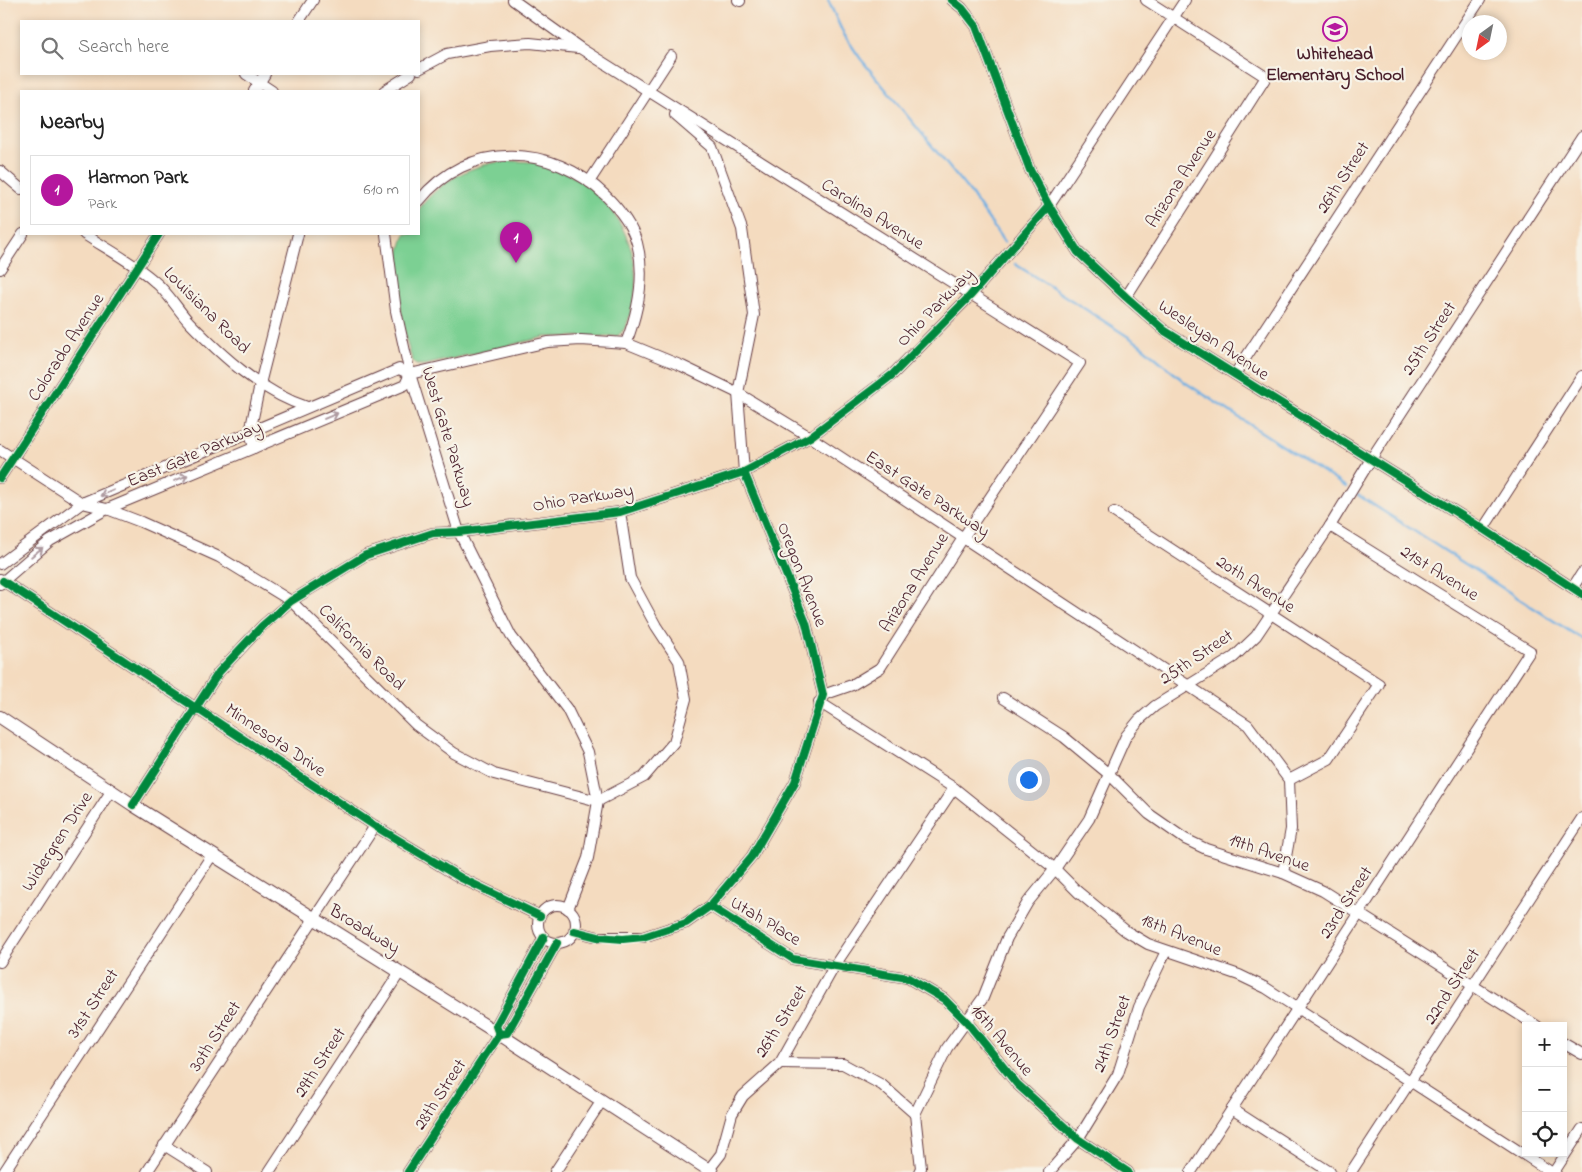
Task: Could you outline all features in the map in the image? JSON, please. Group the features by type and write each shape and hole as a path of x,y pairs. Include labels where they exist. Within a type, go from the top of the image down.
{"main road":[{"name":"Broadway","path":"0,717 133,805 313,920 499,1034 709,1171"}],"street":[{"path":"300,20 312,0"},
{"name":"Carolina Avenue","path":"513,0 580,48 1080,364"},
{"name":"Wesleyan Avenue","path":"952,0 962,8 976,26 1030,170 1049,206 1078,252 1126,298 1165,331 1483,529 1582,594"},
{"path":"1146,0 1173,18"},
{"name":"Ohio Parkway","path":"133,805 219,672 262,626 291,601 366,555 433,533 459,532 620,512 744,472 810,437 892,375 970,296 1049,206 1185,0"},
{"name":"26th Street","path":"1235,374 1480,0"},
{"name":"Arizona Avenue","path":"1126,298 1266,77 1173,18"},
{"path":"420,69 447,54 490,46 530,43 580,48"},
{"path":"589,182 671,56"},
{"path":"248,75 270,90"},
{"path":"386,90 409,75"},
{"name":"Oregon Avenue","path":"574,931 598,937 643,937 686,922 710,906 752,856 795,782 821,699 806,623 744,472 738,393 754,315 742,229 712,146 649,92"},
{"name":"25th Street","path":"914,1114 947,1048 983,998 1006,938 1028,902 1056,869 1089,819 1126,736 1139,720 1187,685 1234,657 1256,636 1272,615 1371,459 1582,136"},
{"path":"420,200 438,181 458,169 482,159 505,156 530,157 552,161 589,182 619,212 637,243 640,291 626,343"},
{"path":"0,171 20,188"},
{"path":"0,269 21,235"},
{"name":"Louisiana Road","path":"86,235 155,281 190,322 220,351 260,384 282,397 307,407"},
{"name":"Colorado Avenue","path":"0,478 158,235"},
{"path":"254,448 250,432 260,384 298,235"},
{"name":"West Gate Parkway","path":"386,235 396,311 410,374 459,532 510,636 538,669 571,718 588,752 598,801 588,858 568,909"},
{"name":"East Gate Parkway","path":"0,564 82,503 399,369 410,374 542,342 581,340 626,343 682,366 738,393 810,437 1248,725 1289,780"},
{"name":"Arizona Avenue","path":"821,699 852,686 880,668 963,538 1080,364"},
{"name":"East Gate Parkway","path":"1,581 55,537 107,509 405,385 410,374"},
{"path":"1483,529 1582,376"},
{"name":"California Road","path":"0,450 82,503 107,509 218,557 291,601 416,725 454,753 494,774 598,801"},
{"path":"598,801 644,777 674,742 686,699 679,662 656,626 630,578 620,512"},
{"name":"20th Avenue","path":"1114,512 1379,684 1329,759 1289,780"},
{"name":"21st Avenue","path":"1330,526 1530,651"},
{"path":"1573,587 1582,573"},
{"name":"Minnesota Drive","path":"1,581 196,706 375,826 461,878 540,916"},
{"name":"23rd Street","path":"1191,1172 1530,651"},
{"name":"19th Avenue","path":"1003,698 1064,737 1110,775 1149,814 1185,839 1206,849 1283,873 1323,891 1531,1022"},
{"name":"18th Avenue","path":"821,699 954,788 1056,869 1078,892 1126,931 1148,944 1239,975 1266,988 1552,1172"},
{"path":"1283,873 1291,829 1289,780"},
{"name":"26th Street","path":"709,1171 721,1154 732,1114 743,1096 780,1063 835,965 954,788"},
{"name":"Widergren Drive","path":"0,962 112,790"},
{"name":"22nd Street","path":"1351,1172 1582,818"},
{"name":"30th Street","path":"147,1172 375,826"},
{"name":"31st Street","path":"4,1172 212,854"},
{"path":"552,906 568,909 575,919 574,931 567,940 557,942 544,937 539,928 540,916 543,911 552,906"},
{"name":"Utah Place","path":"710,906 793,959 835,965"},
{"path":"544,937 496,1026 499,1034 507,1033 557,942"},
{"name":"24th Street","path":"1048,1172 1078,1139 1118,1074 1139,1007 1166,951"},
{"name":"16th Avenue","path":"835,965 908,978 944,999 967,1022 1017,1084 1078,1139 1128,1172"},
{"name":"29th Street","path":"269,1172 400,972"},
{"name":"28th Street","path":"408,1172 499,1034"},
{"path":"1567,1045 1582,1054"},
{"path":"780,1063 843,1064 882,1085 914,1114 921,1168 919,1172"},
{"path":"555,1172 601,1102"},
{"path":"1232,1109 1330,1172"},
{"path":"1552,1172 1582,1129"},
{"path":"164,1145 207,1172"}],"green space":[{"path":"507,161 525,162 553,167 572,176 605,203 627,237 633,257 636,278 634,299 626,325 617,336 545,337 425,365 416,365 408,348 405,334 397,276 398,259 405,235 420,235 420,208 437,190 458,175 494,163"}],"waterway":[{"path":"828,0 843,33 860,58 972,195 1004,242"},
{"path":"1015,264 1138,343 1186,383 1346,487"},
{"path":"1358,495 1582,639"}],"cycle path":[{"path":"952,0 962,8 976,26 1030,170 1049,206 1078,252 1165,331 1483,529 1582,594"},
{"path":"133,805 219,672 262,626 291,601 366,555 433,533 459,532 620,512 744,472 810,437 892,375 970,296 1049,206"},
{"path":"0,478 158,235"},
{"path":"574,931 598,937 623,939 643,937 686,923 710,906 752,856 795,782 823,695 806,623 744,472"},
{"path":"3,581 375,826 461,878 540,916"},
{"path":"710,906 793,959 908,978 944,999 967,1022 1017,1084 1078,1139 1128,1172"},
{"path":"499,1034 496,1026 544,937"},
{"path":"499,1034 507,1033 557,943"},
{"path":"408,1172 499,1034"}],"place":[{"name":"Whitehead Elementary School","path":"1335,29"},
{"name":"Harmon Park","path":"516,263"}]}
